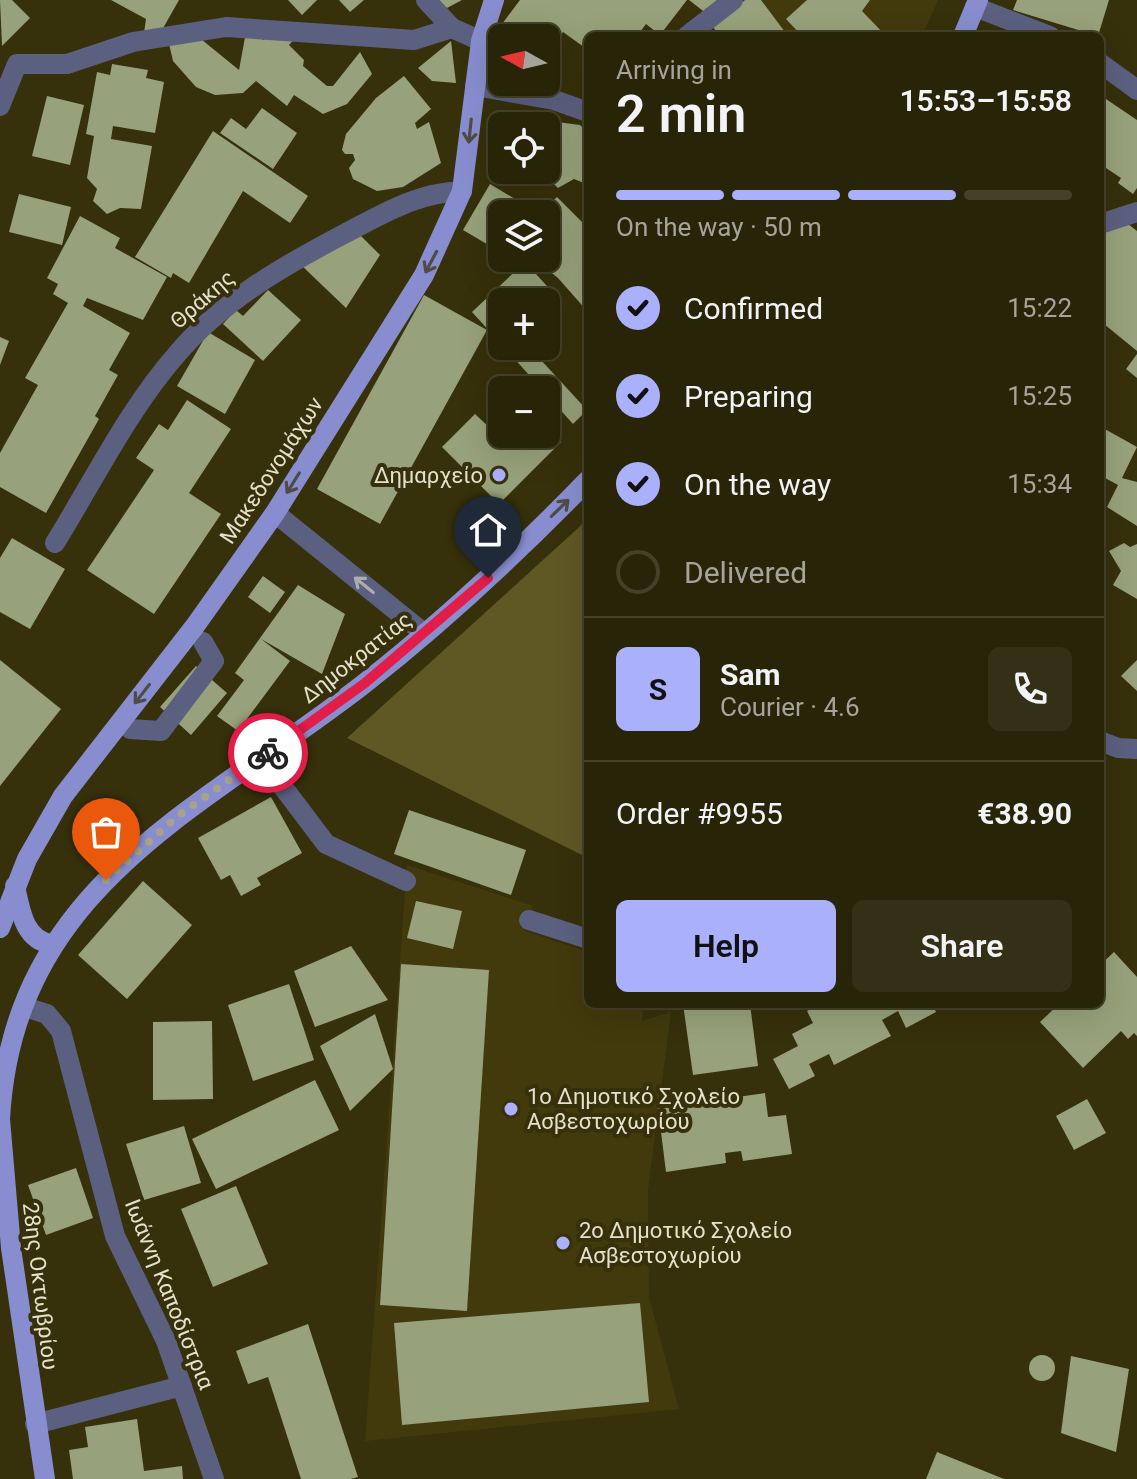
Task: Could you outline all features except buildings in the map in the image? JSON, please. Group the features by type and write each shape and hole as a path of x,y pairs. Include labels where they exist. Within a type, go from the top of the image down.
{"main road":[{"name":"Μακεδονομάχων","path":"0,928 15,886 63,796 195,626 275,513 424,275 462,191 481,41 494,0"},
{"path":"965,32 976,4"},
{"name":"Δημοκρατίας","path":"1,1095 25,1007 52,944 88,899 141,846 365,683 425,634 478,588 584,484"},
{"path":"15,886 30,933 40,942 52,944"},
{"name":"28ης Οκτωβρίου","path":"1,1095 4,1189 45,1479"}],"street":[{"path":"426,0 452,28 481,41"},
{"path":"692,32 733,0"},
{"path":"976,4 1041,32"},
{"path":"0,106 17,64 77,62 126,44 201,30 253,28 421,40 452,28"},
{"path":"1104,66 1137,90"},
{"path":"475,86 554,100 584,111"},
{"name":"Θράκης","path":"55,543 149,388 202,327 284,267 395,206 436,192 462,191"},
{"path":"1104,223 1137,212"},
{"path":"275,513 425,634"},
{"path":"130,729 161,731 214,661 203,642"},
{"path":"261,758 326,844 406,881"},
{"path":"529,920 584,938"},
{"name":"Ιωάννη Καποδίστρια","path":"25,1007 47,1014 61,1031 115,1236 166,1341 214,1479"},
{"path":"35,1424 182,1386"}],"shaded area":[{"path":"761,0 849,0 862,11 870,0 938,0 924,32 785,32"},
{"path":"584,523 584,856 347,738"},
{"path":"407,865 533,906 525,931 584,951 584,1008 644,1008 642,1021 671,1012 648,1190 649,1297 679,1409 365,1441"}],"way so far":[{"path":"106,880 179,815 268,753"}],"place":[{"name":"Δημαρχείο","path":"499,475"},
{"name":"1ο Δημοτικό Σχολείο Ασβεστοχωρίου","path":"511,1109"},
{"name":"2ο Δημοτικό Σχολείο Ασβεστοχωρίου","path":"563,1243"}],"route":[{"path":"268,753 365,683 488,578"}]}
